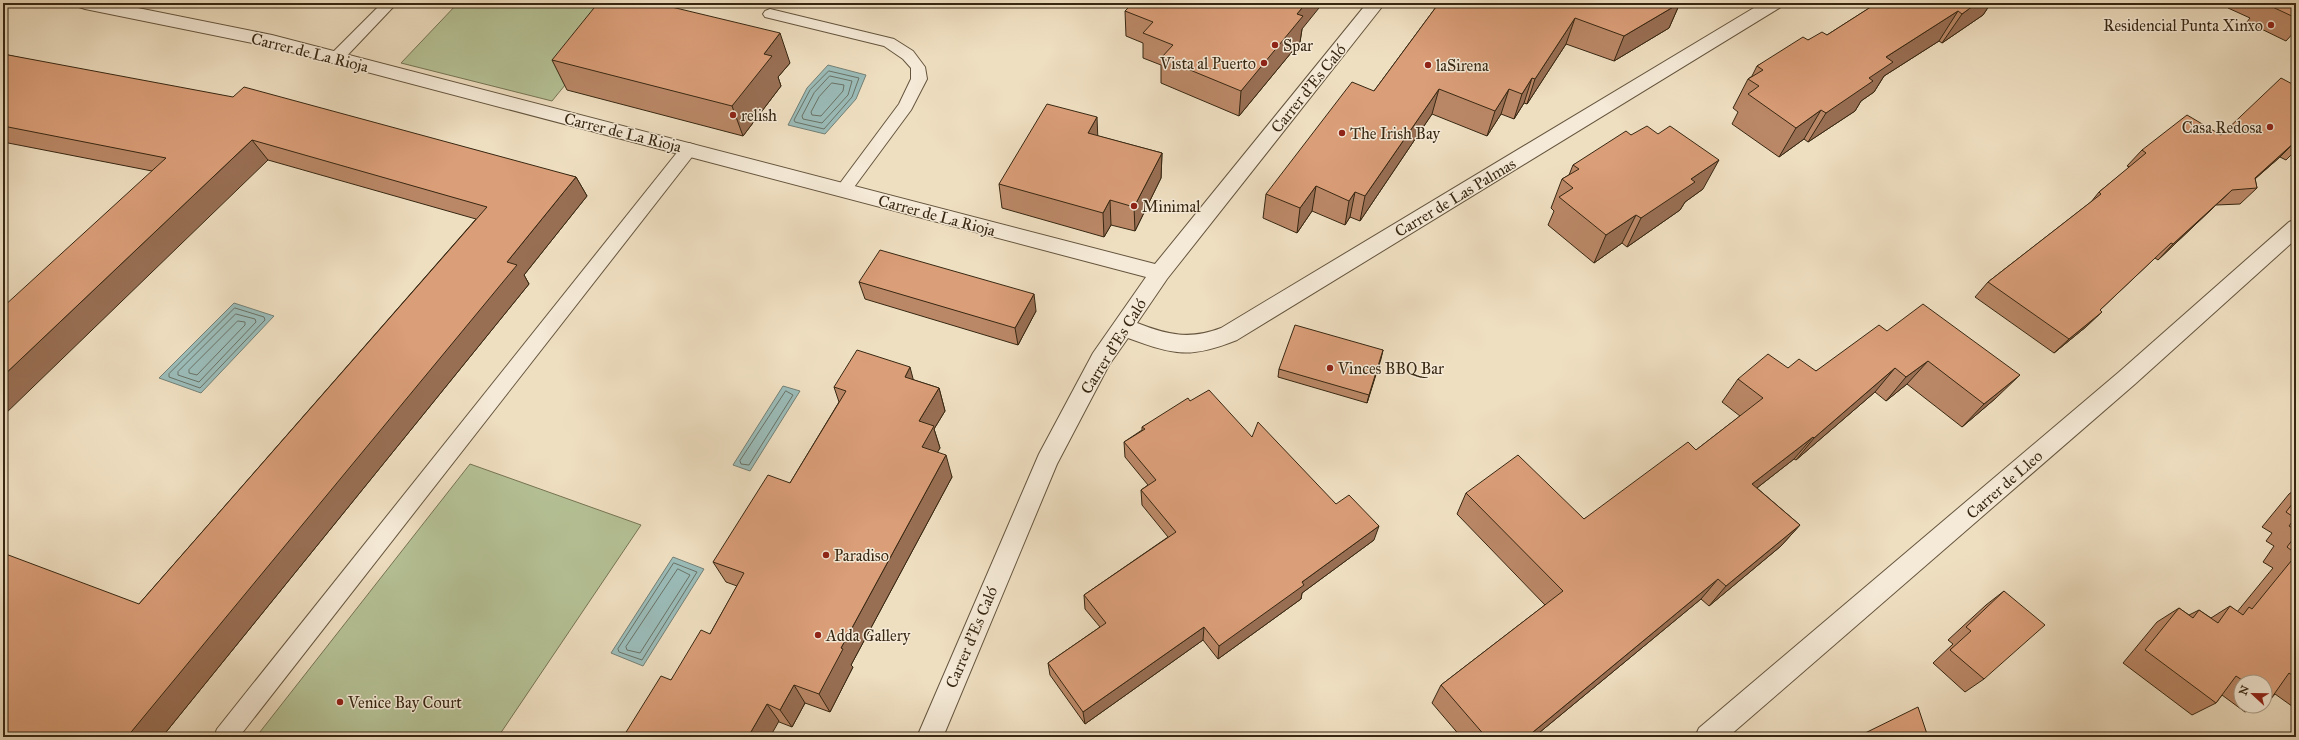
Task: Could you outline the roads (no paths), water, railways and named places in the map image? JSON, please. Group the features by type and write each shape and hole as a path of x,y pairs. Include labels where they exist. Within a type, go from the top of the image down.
{"street":[{"name":"Carrer de La Rioja","path":"85,3 272,41 1160,273"},
{"name":"Carrer d'Es Caló","path":"930,737 1047,461 1101,359 1160,273 1376,3"},
{"name":"Carrer de Las Palmas","path":"1123,327 1165,340 1187,344 1205,343 1229,334 1775,3"},
{"name":"Carrer de Lleo","path":"1708,737 2127,378 2296,227"}],"lane":[{"path":"336,58 390,3"},
{"path":"770,14 889,42 908,55 918,66 919,80 906,106 843,190"},
{"path":"225,737 689,149"}],"water":[{"path":"828,65 866,75 856,99 825,134 788,125 807,88"},
{"path":"234,303 274,316 201,393 159,378"},
{"path":"783,386 800,391 750,471 733,465"},
{"path":"673,557 704,569 643,666 611,653"}],"place":[{"name":"Residencial Punta Xinxo","path":"2271,25"},
{"name":"Spar","path":"1275,45"},
{"name":"Vista al Puerto","path":"1264,63"},
{"name":"laSirena","path":"1428,65"},
{"name":"relish","path":"733,115"},
{"name":"Casa Redosa","path":"2270,127"},
{"name":"The Irish Bay","path":"1342,133"},
{"name":"Minimal","path":"1134,206"},
{"name":"Vinces BBQ Bar","path":"1330,368"},
{"name":"Paradiso","path":"826,555"},
{"name":"Adda Gallery","path":"818,635"},
{"name":"Venice Bay Court","path":"340,702"}]}
